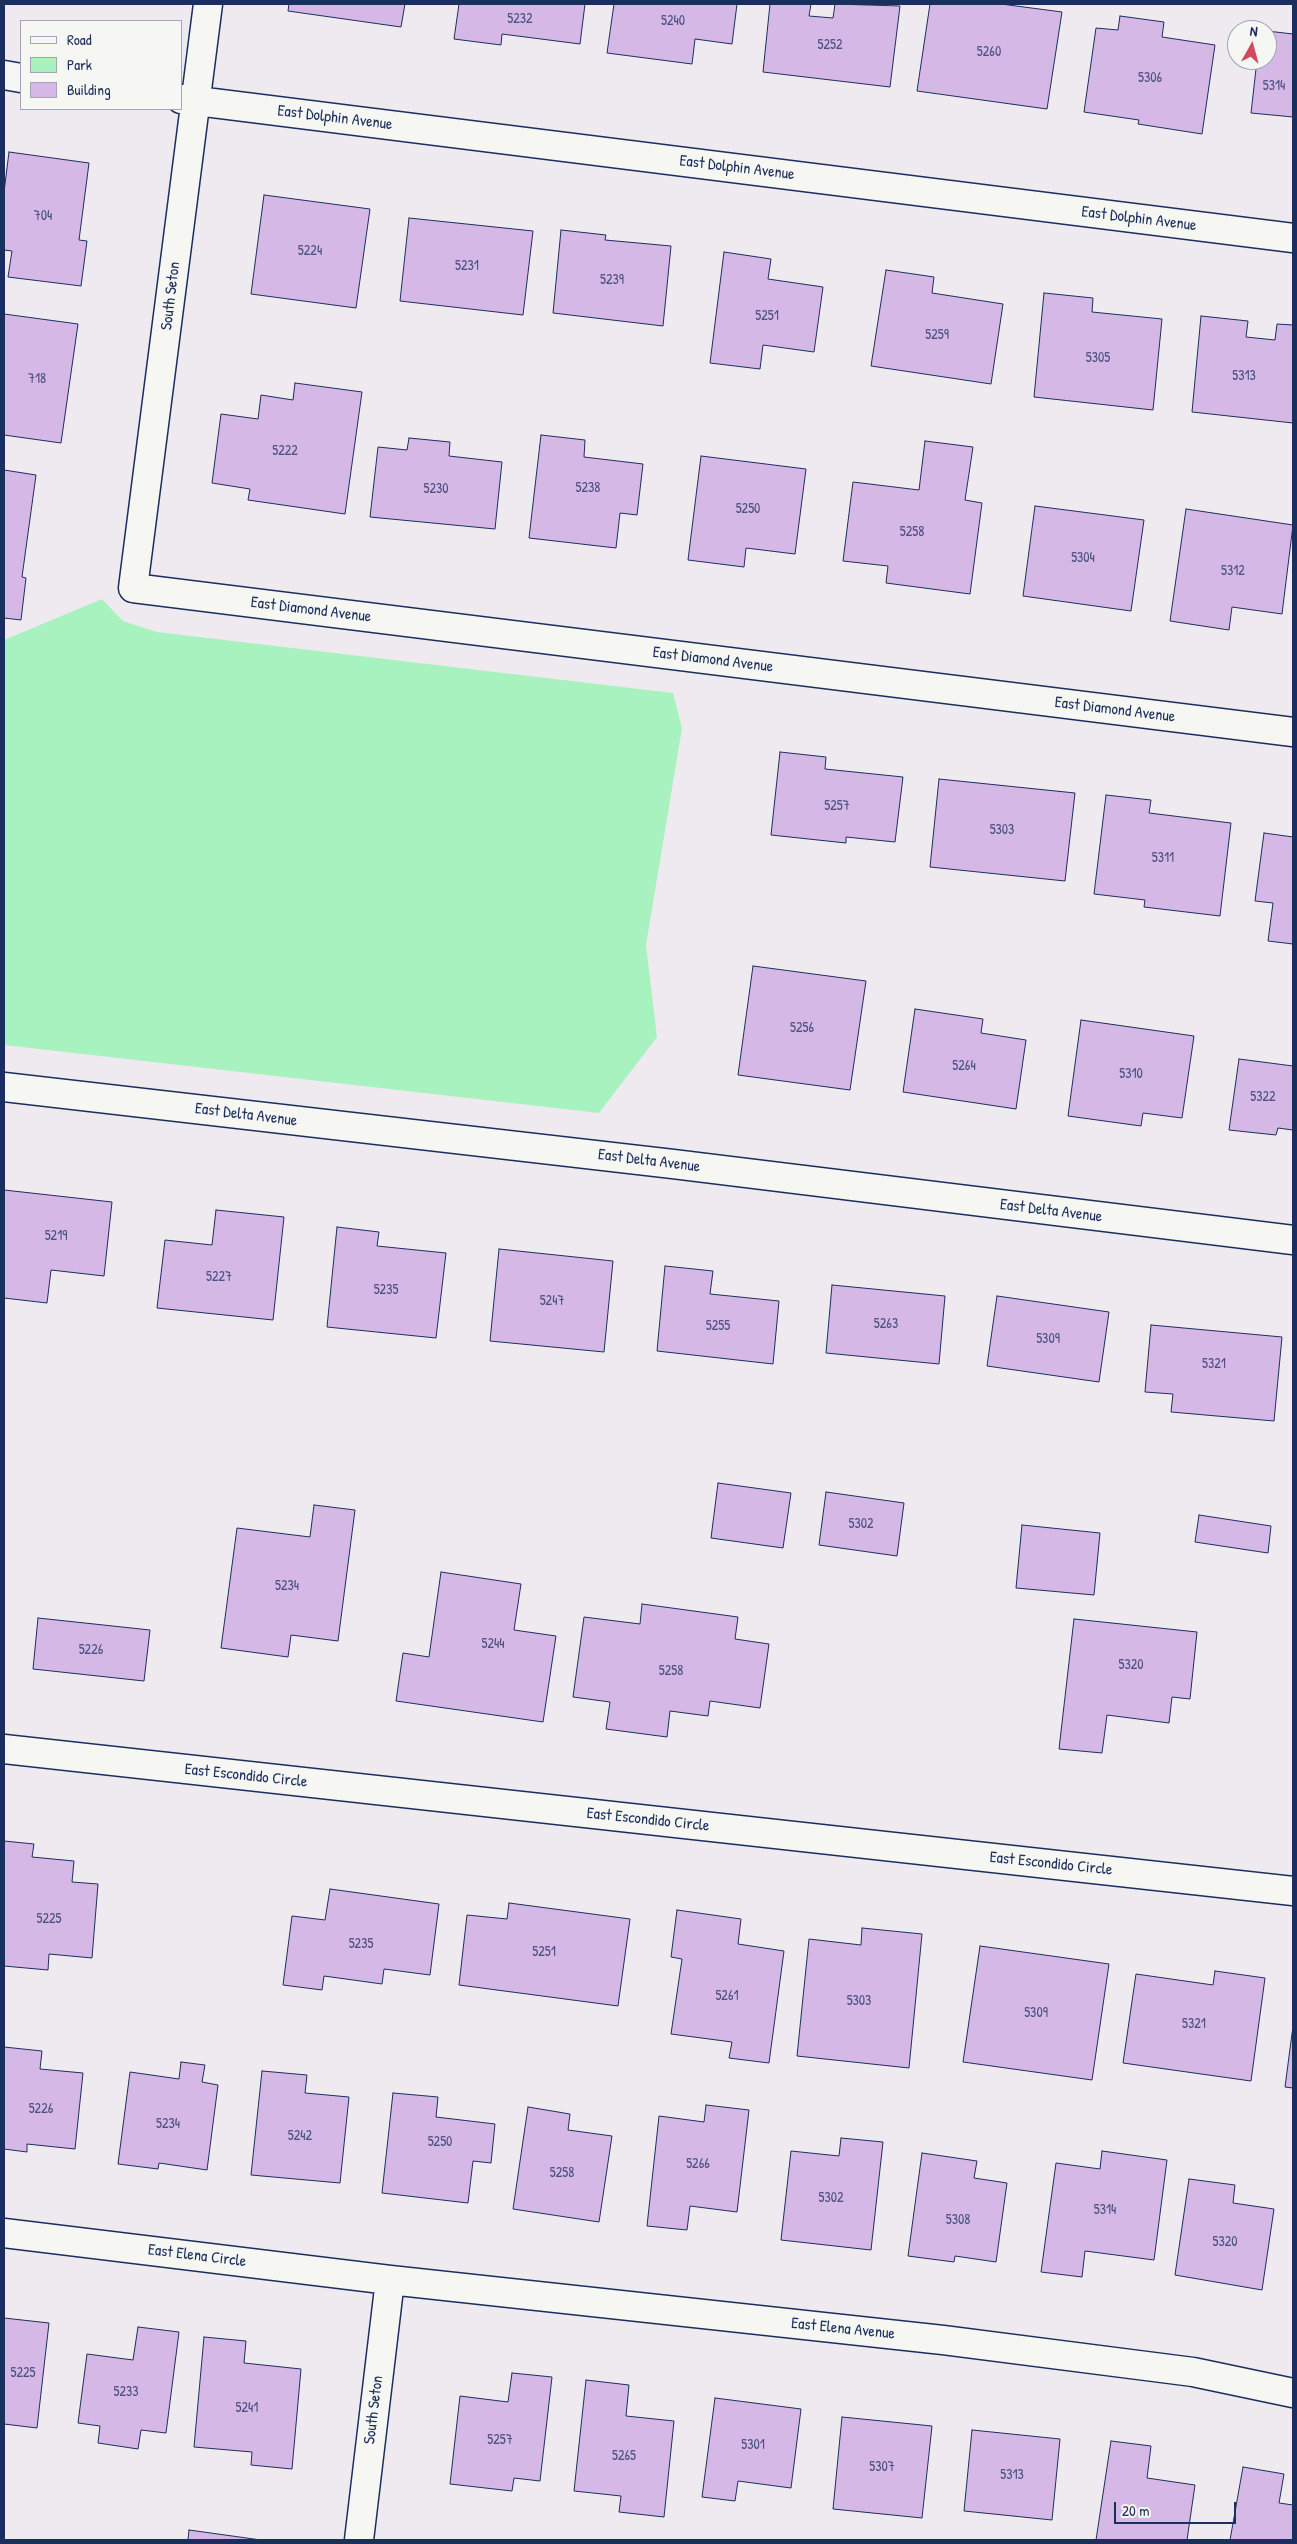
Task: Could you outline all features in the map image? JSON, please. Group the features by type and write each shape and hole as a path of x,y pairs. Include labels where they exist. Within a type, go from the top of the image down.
{"street":[{"name":"South Seton","path":"133,588 188,100 208,4"},
{"path":"4,76 20,78"},
{"name":"East Dolphin Avenue","path":"188,100 1293,238"},
{"name":"East Diamond Avenue","path":"133,588 1293,732"},
{"name":"East Delta Avenue","path":"4,1087 654,1162 1293,1240"},
{"name":"East Escondido Circle","path":"4,1749 1293,1891"},
{"name":"East Elena Circle","path":"4,2233 390,2280"},
{"name":"South Seton","path":"359,2540 390,2280"},
{"name":"East Elena Avenue","path":"390,2280 943,2340 1194,2372 1293,2393"}],"green space":[{"path":"102,599 123,621 157,632 673,693 682,728 646,945 657,1037 599,1113 4,1045 4,640"}],"building":[{"path":"289,4 405,4 401,27 288,11"},
{"path":"459,4 585,4 580,44 502,34 501,45 454,39"},
{"path":"614,4 737,4 732,44 695,39 692,64 607,53"},
{"path":"770,4 811,4 809,16 833,18 835,4 900,6 890,87 763,72"},
{"path":"930,4 1001,4 1062,12 1047,109 917,91"},
{"path":"1120,16 1164,22 1162,37 1215,45 1202,134 1138,124 1139,120 1084,112 1096,28 1118,30"},
{"path":"1277,32 1293,34 1293,117 1251,113 1256,70 1277,70"},
{"path":"9,152 89,163 79,240 87,241 81,286 8,277 12,251 4,250 4,192"},
{"path":"264,195 370,209 356,308 251,294"},
{"path":"409,218 533,231 523,315 400,301"},
{"path":"561,230 606,235 605,240 671,246 663,326 553,313"},
{"path":"724,252 771,259 768,279 823,287 814,352 763,345 760,369 710,363"},
{"path":"886,270 934,277 932,293 1003,304 991,384 871,366"},
{"path":"1044,293 1093,298 1092,312 1162,319 1153,410 1034,397"},
{"path":"4,314 78,324 61,443 4,435"},
{"path":"1201,316 1248,321 1246,337 1275,340 1277,324 1293,325 1293,423 1192,412"},
{"path":"295,383 362,392 345,514 248,500 250,489 212,483 221,414 258,419 261,395 293,400"},
{"path":"541,435 585,440 584,457 643,464 637,515 620,513 616,548 529,538"},
{"path":"409,438 450,442 449,456 502,462 495,529 370,517 378,447 407,450"},
{"path":"925,441 973,447 965,500 982,503 970,594 886,583 888,566 843,561 853,482 919,490"},
{"path":"701,456 806,469 795,554 746,548 744,567 688,560"},
{"path":"4,470 36,475 22,577 26,578 21,620 4,618"},
{"path":"1035,506 1144,520 1131,611 1023,596"},
{"path":"1186,509 1293,525 1282,614 1232,607 1229,630 1170,621"},
{"path":"780,752 826,757 825,769 903,777 895,842 846,837 846,843 771,835"},
{"path":"939,779 1075,793 1065,881 930,867"},
{"path":"1106,795 1151,800 1149,813 1231,823 1220,916 1144,907 1145,900 1094,894"},
{"path":"1264,833 1293,837 1293,944 1268,941 1273,903 1255,901"},
{"path":"753,966 866,981 850,1090 738,1075"},
{"path":"915,1009 983,1019 981,1033 1026,1040 1016,1109 903,1092"},
{"path":"1081,1020 1194,1036 1182,1118 1143,1113 1141,1126 1068,1116"},
{"path":"1239,1059 1293,1066 1293,1130 1278,1128 1276,1135 1229,1130"},
{"path":"4,1190 112,1202 104,1276 51,1270 47,1303 4,1298"},
{"path":"216,1210 284,1217 273,1320 157,1308 165,1240 212,1245"},
{"path":"337,1227 379,1232 377,1246 446,1253 436,1338 327,1327"},
{"path":"499,1249 613,1261 604,1352 490,1341"},
{"path":"665,1266 713,1271 710,1294 779,1301 773,1364 657,1351"},
{"path":"832,1285 945,1296 939,1364 826,1353"},
{"path":"997,1296 1109,1312 1099,1382 987,1366"},
{"path":"1151,1325 1282,1337 1274,1421 1171,1412 1173,1394 1145,1392"},
{"path":"718,1483 791,1493 783,1548 711,1538"},
{"path":"826,1492 904,1503 897,1556 819,1545"},
{"path":"314,1505 355,1510 338,1641 291,1635 288,1657 221,1648 237,1528 310,1537"},
{"path":"1199,1515 1271,1526 1268,1553 1195,1542"},
{"path":"1022,1525 1100,1533 1094,1595 1016,1588"},
{"path":"441,1572 521,1584 514,1630 556,1636 543,1722 396,1701 403,1653 429,1657"},
{"path":"642,1604 738,1617 735,1639 769,1644 760,1708 710,1701 708,1716 670,1711 667,1737 606,1729 610,1702 573,1697 584,1617 640,1624"},
{"path":"38,1618 150,1630 144,1681 33,1669"},
{"path":"1074,1619 1197,1632 1190,1699 1172,1697 1169,1723 1107,1715 1102,1753 1059,1749"},
{"path":"4,1841 34,1844 32,1857 74,1861 72,1882 98,1884 92,1958 49,1954 48,1970 4,1966"},
{"path":"330,1889 439,1904 430,1975 384,1969 382,1984 324,1976 322,1990 283,1985 292,1916 325,1920"},
{"path":"509,1903 630,1919 618,2006 459,1985 467,1915 507,1919"},
{"path":"677,1910 741,1919 738,1944 784,1951 769,2063 729,2058 732,2042 671,2034 682,1959 671,1957"},
{"path":"862,1928 922,1934 909,2068 797,2056 809,1939 861,1945"},
{"path":"980,1946 1109,1964 1092,2080 963,2062"},
{"path":"1215,1971 1265,1978 1251,2081 1123,2063 1136,1974 1213,1985"},
{"path":"1293,2026 1293,2088 1285,2087"},
{"path":"4,2047 42,2051 40,2069 83,2073 75,2149 27,2144 27,2152 4,2149"},
{"path":"181,2062 205,2065 202,2082 218,2085 207,2170 159,2163 158,2169 118,2164 130,2072 179,2079"},
{"path":"262,2071 307,2075 305,2093 349,2097 340,2183 251,2175"},
{"path":"393,2093 438,2097 436,2117 495,2124 491,2163 473,2161 468,2203 382,2193"},
{"path":"706,2105 749,2110 737,2212 690,2206 687,2230 647,2226 659,2116 704,2122"},
{"path":"528,2107 570,2114 568,2130 612,2136 599,2222 513,2209"},
{"path":"841,2138 883,2142 871,2250 781,2240 791,2151 839,2156"},
{"path":"1102,2151 1167,2160 1154,2260 1085,2251 1082,2277 1041,2272 1056,2163 1100,2169"},
{"path":"922,2153 977,2161 974,2178 1007,2183 996,2262 955,2256 954,2262 908,2256"},
{"path":"1189,2179 1235,2185 1233,2203 1274,2209 1262,2290 1175,2275"},
{"path":"4,2318 49,2323 37,2428 4,2424"},
{"path":"138,2327 179,2332 166,2433 141,2430 138,2449 98,2443 100,2426 78,2423 87,2354 133,2360"},
{"path":"204,2337 246,2341 244,2363 301,2369 292,2469 251,2465 252,2452 194,2447"},
{"path":"512,2373 552,2377 540,2481 514,2478 512,2491 450,2484 460,2396 508,2402"},
{"path":"586,2380 629,2385 626,2416 674,2421 664,2517 619,2512 621,2496 574,2491"},
{"path":"715,2398 801,2409 791,2488 738,2481 735,2501 702,2497"},
{"path":"842,2417 932,2426 922,2518 833,2509"},
{"path":"972,2430 1060,2439 1052,2520 964,2511"},
{"path":"1111,2441 1151,2446 1147,2478 1195,2485 1187,2540 1096,2540"},
{"path":"1243,2467 1284,2474 1279,2503 1293,2505 1293,2540 1230,2540"},
{"path":"189,2530 261,2540 188,2540"}]}
